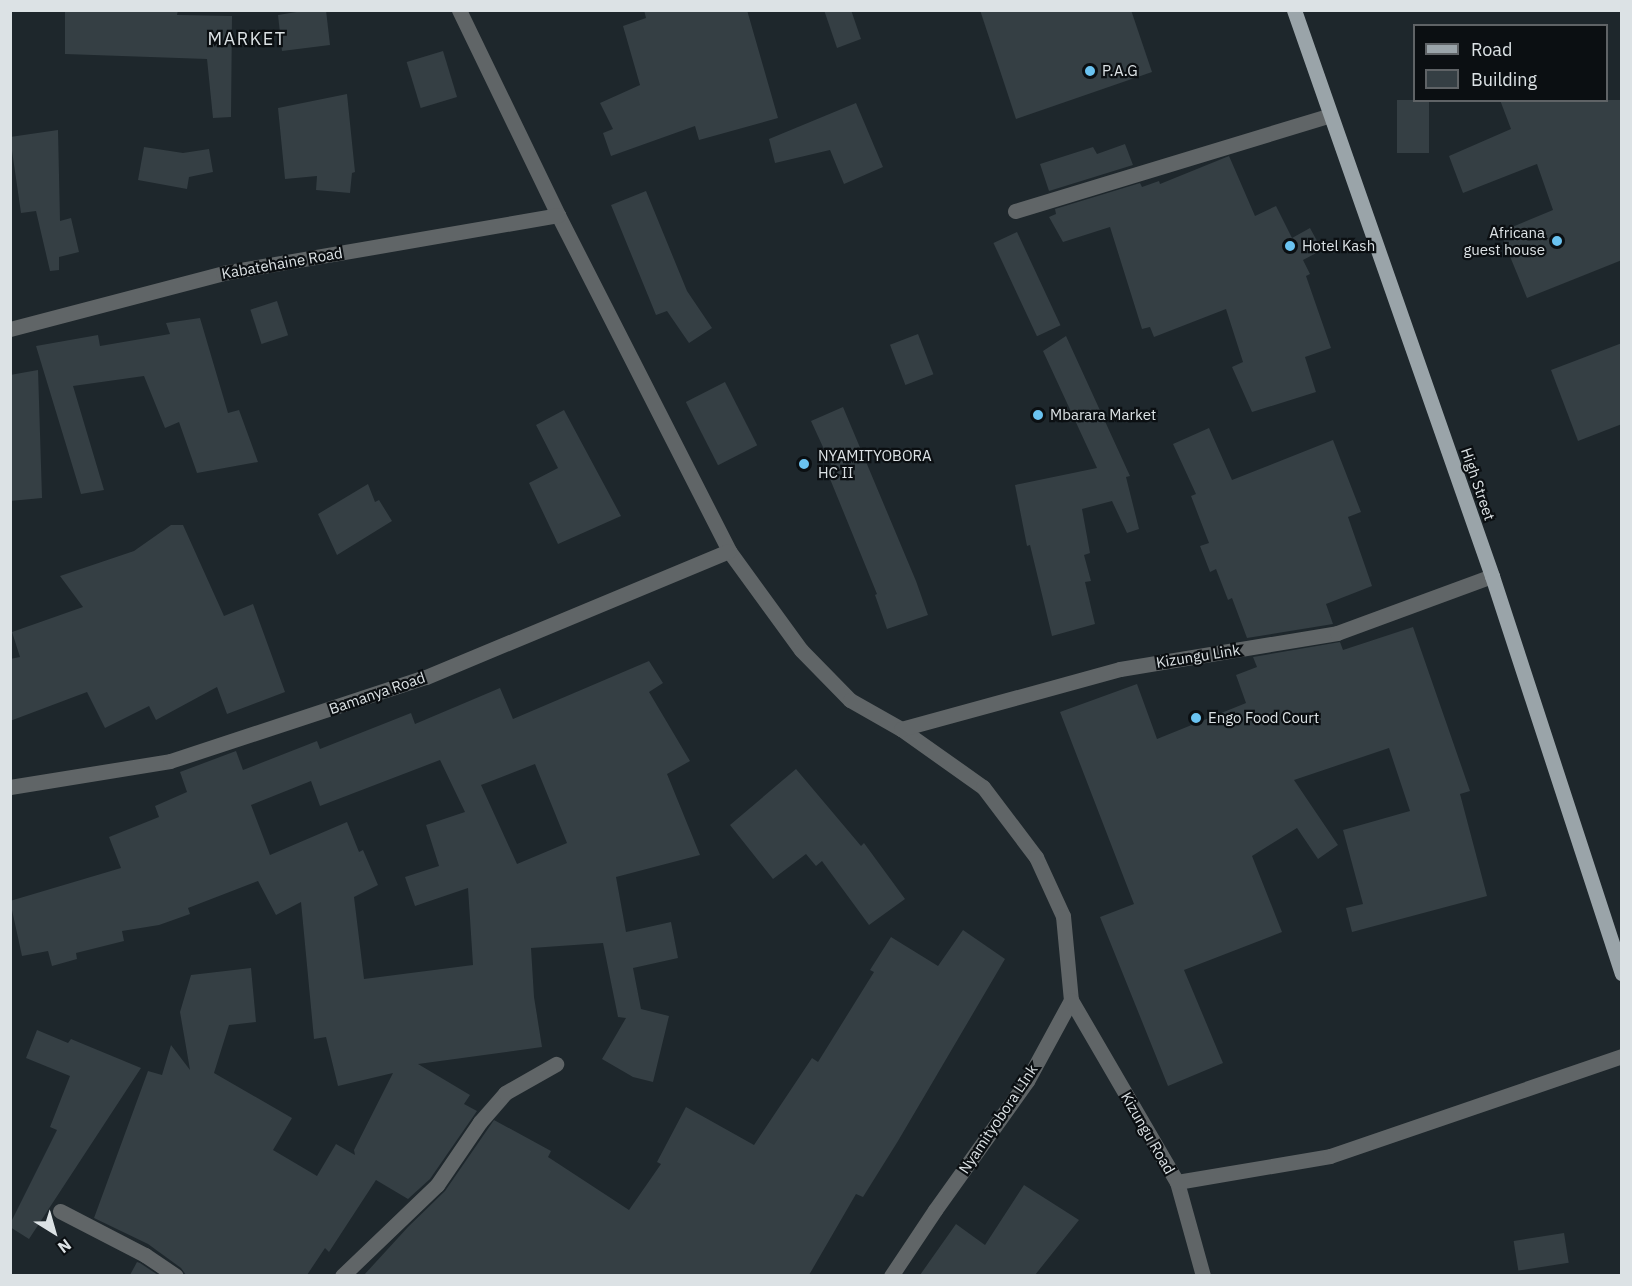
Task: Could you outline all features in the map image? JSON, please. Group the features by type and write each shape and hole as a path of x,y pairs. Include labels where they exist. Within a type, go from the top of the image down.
{"main road":[{"name":"High Street","path":"1294,10 1492,576 1622,973"}],"street":[{"path":"459,10 558,214 729,551 801,650 850,700 901,729 983,787 1036,857 1063,915 1071,1000"},
{"path":"1015,211 1330,116"},
{"name":"Kabatehaine Road","path":"10,329 223,273 558,214"},
{"name":"Bamanya Road","path":"10,787 170,761 426,677 729,551"},
{"name":"Kizungu Link","path":"901,729 1120,669 1337,633 1492,576"},
{"name":"Kizungu Road","path":"1071,1000 1177,1182 1203,1275"},
{"name":"Nyamityobora LInk","path":"891,1275 934,1210 1027,1081 1071,1000"},
{"path":"1177,1182 1330,1156 1622,1056"},
{"path":"342,1275 437,1185 480,1122 505,1094 556,1064"},
{"path":"60,1211 145,1255 176,1275"}],"building":[{"path":"65,10 178,10 177,15 232,16 231,117 213,118 207,59 65,54"},
{"path":"326,10 330,45 282,51 278,15"},
{"path":"644,10 747,10 778,118 699,140 695,126 611,156 603,133 613,129 600,103 640,85 623,26 646,18"},
{"path":"824,10 851,10 861,39 837,48"},
{"path":"980,10 1131,10 1152,72 1016,119"},
{"path":"443,51 457,97 421,108 407,62"},
{"path":"347,94 355,172 352,173 350,193 316,190 317,176 285,179 278,108"},
{"path":"1397,100 1429,102 1429,153 1397,153"},
{"path":"1622,100 1622,260 1527,298 1500,232 1553,210 1537,164 1463,193 1449,156 1511,129 1501,102"},
{"path":"856,103 883,167 844,184 830,150 775,163 769,139"},
{"path":"58,130 60,221 71,218 79,252 59,257 59,270 50,271 36,211 21,213 10,137"},
{"path":"1125,144 1133,165 1049,191 1040,164 1093,147 1097,154"},
{"path":"144,147 183,153 209,149 213,172 189,177 187,189 138,180"},
{"path":"1229,156 1255,216 1276,206 1292,238 1310,228 1322,250 1303,260 1310,274 1306,276 1331,348 1305,357 1316,392 1252,412 1232,367 1243,362 1226,309 1154,337 1150,327 1142,329 1110,227 1063,242 1049,217 1056,214 1055,209 1140,183 1142,187 1159,181 1160,184"},
{"path":"646,191 687,291 712,328 689,343 667,311 656,315 611,205"},
{"path":"1017,232 1061,325 1037,336 993,243"},
{"path":"277,301 288,335 261,344 250,310"},
{"path":"200,318 228,413 239,410 258,462 197,473 179,422 165,428 144,376 73,386 104,490 81,494 36,346 98,335 100,346 170,334 166,323"},
{"path":"918,334 933,374 905,385 890,345"},
{"path":"1066,336 1130,476 1126,477 1139,529 1127,533 1112,501 1082,509 1090,553 1084,555 1091,581 1085,582 1095,624 1052,636 1030,545 1027,546 1015,485 1097,468 1043,351"},
{"path":"1622,343 1622,424 1578,441 1551,370"},
{"path":"38,370 42,498 10,501 10,375"},
{"path":"725,382 757,445 718,465 686,402"},
{"path":"843,407 928,615 887,629 875,595 877,594 828,474 834,471 811,421"},
{"path":"564,410 621,516 558,544 529,483 558,468 536,425"},
{"path":"1209,428 1232,480 1333,440 1361,512 1348,517 1372,586 1326,604 1333,624 1247,638 1232,598 1228,600 1216,569 1210,572 1200,546 1209,543 1191,496 1196,494 1173,444"},
{"path":"368,484 375,502 379,500 392,521 337,555 318,514"},
{"path":"171,525 183,525 224,616 253,604 285,692 227,714 217,687 156,720 149,706 105,728 87,692 10,721 10,659 20,657 12,632 83,607 60,576 134,551"},
{"path":"1413,627 1470,791 1460,794 1487,896 1352,932 1346,908 1363,904 1343,830 1410,811 1389,748 1294,780 1338,845 1318,859 1297,828 1252,856 1282,932 1184,970 1223,1063 1168,1086 1100,917 1134,904 1060,712 1137,684 1157,739 1246,703 1236,675 1257,667 1253,657 1340,642 1343,650"},
{"path":"649,661 663,683 649,692 690,761 667,774 700,855 616,877 626,932 671,922 678,958 633,968 641,1009 669,1016 653,1082 633,1077 602,1059 626,1018 618,1017 603,943 531,948 534,997 542,1047 418,1064 470,1095 464,1104 477,1111 430,1179 408,1199 376,1180 329,1252 325,1248 307,1275 186,1275 181,1268 148,1244 94,1218 148,1071 162,1075 171,1045 190,1070 180,1012 191,975 251,968 256,1022 229,1025 214,1073 292,1118 273,1150 317,1176 336,1144 355,1155 354,1150 393,1073 338,1086 326,1037 314,1039 301,902 276,915 258,881 188,908 190,914 159,925 122,931 124,941 76,953 77,959 52,966 48,951 22,956 10,901 121,868 109,837 159,817 155,806 187,792 180,772 236,751 243,770 317,741 320,749 411,713 415,724 500,688 513,719","holes":["440,760 465,812 426,825 439,866 405,877 415,906 468,888 473,965 364,979 354,897 378,885 363,850 359,852 347,822 270,855 251,805 311,781 320,806","535,764 567,843 517,864 481,785"]},
{"path":"796,769 861,846 864,843 905,899 869,925 822,861 816,866 806,854 773,879 730,825"},
{"path":"963,930 1005,959 898,1141 863,1197 856,1194 809,1275 364,1275 445,1191 494,1120 551,1151 548,1157 629,1210 661,1164 657,1162 686,1107 754,1145 812,1058 818,1062 874,972 870,970 891,937 938,966"},
{"path":"37,1030 68,1043 71,1039 141,1068 29,1239 10,1227 10,1224 57,1130 50,1127 70,1076 26,1058"},
{"path":"1024,1185 1079,1220 1035,1275 920,1275 956,1224 985,1245"},
{"path":"1564,1233 1569,1263 1518,1271 1514,1241"},
{"path":"137,1262 140,1263 158,1275 130,1275"}],"place":[{"name":"P.A.G","path":"1090,71"},
{"name":"Africana guest house","path":"1557,241"},
{"name":"Hotel Kash","path":"1290,246"},
{"name":"Mbarara Market","path":"1038,415"},
{"name":"NYAMITYOBORA HC II","path":"804,464"},
{"name":"Engo Food Court","path":"1196,718"}],"district":[{"name":"MARKET","path":"247,39"}]}
